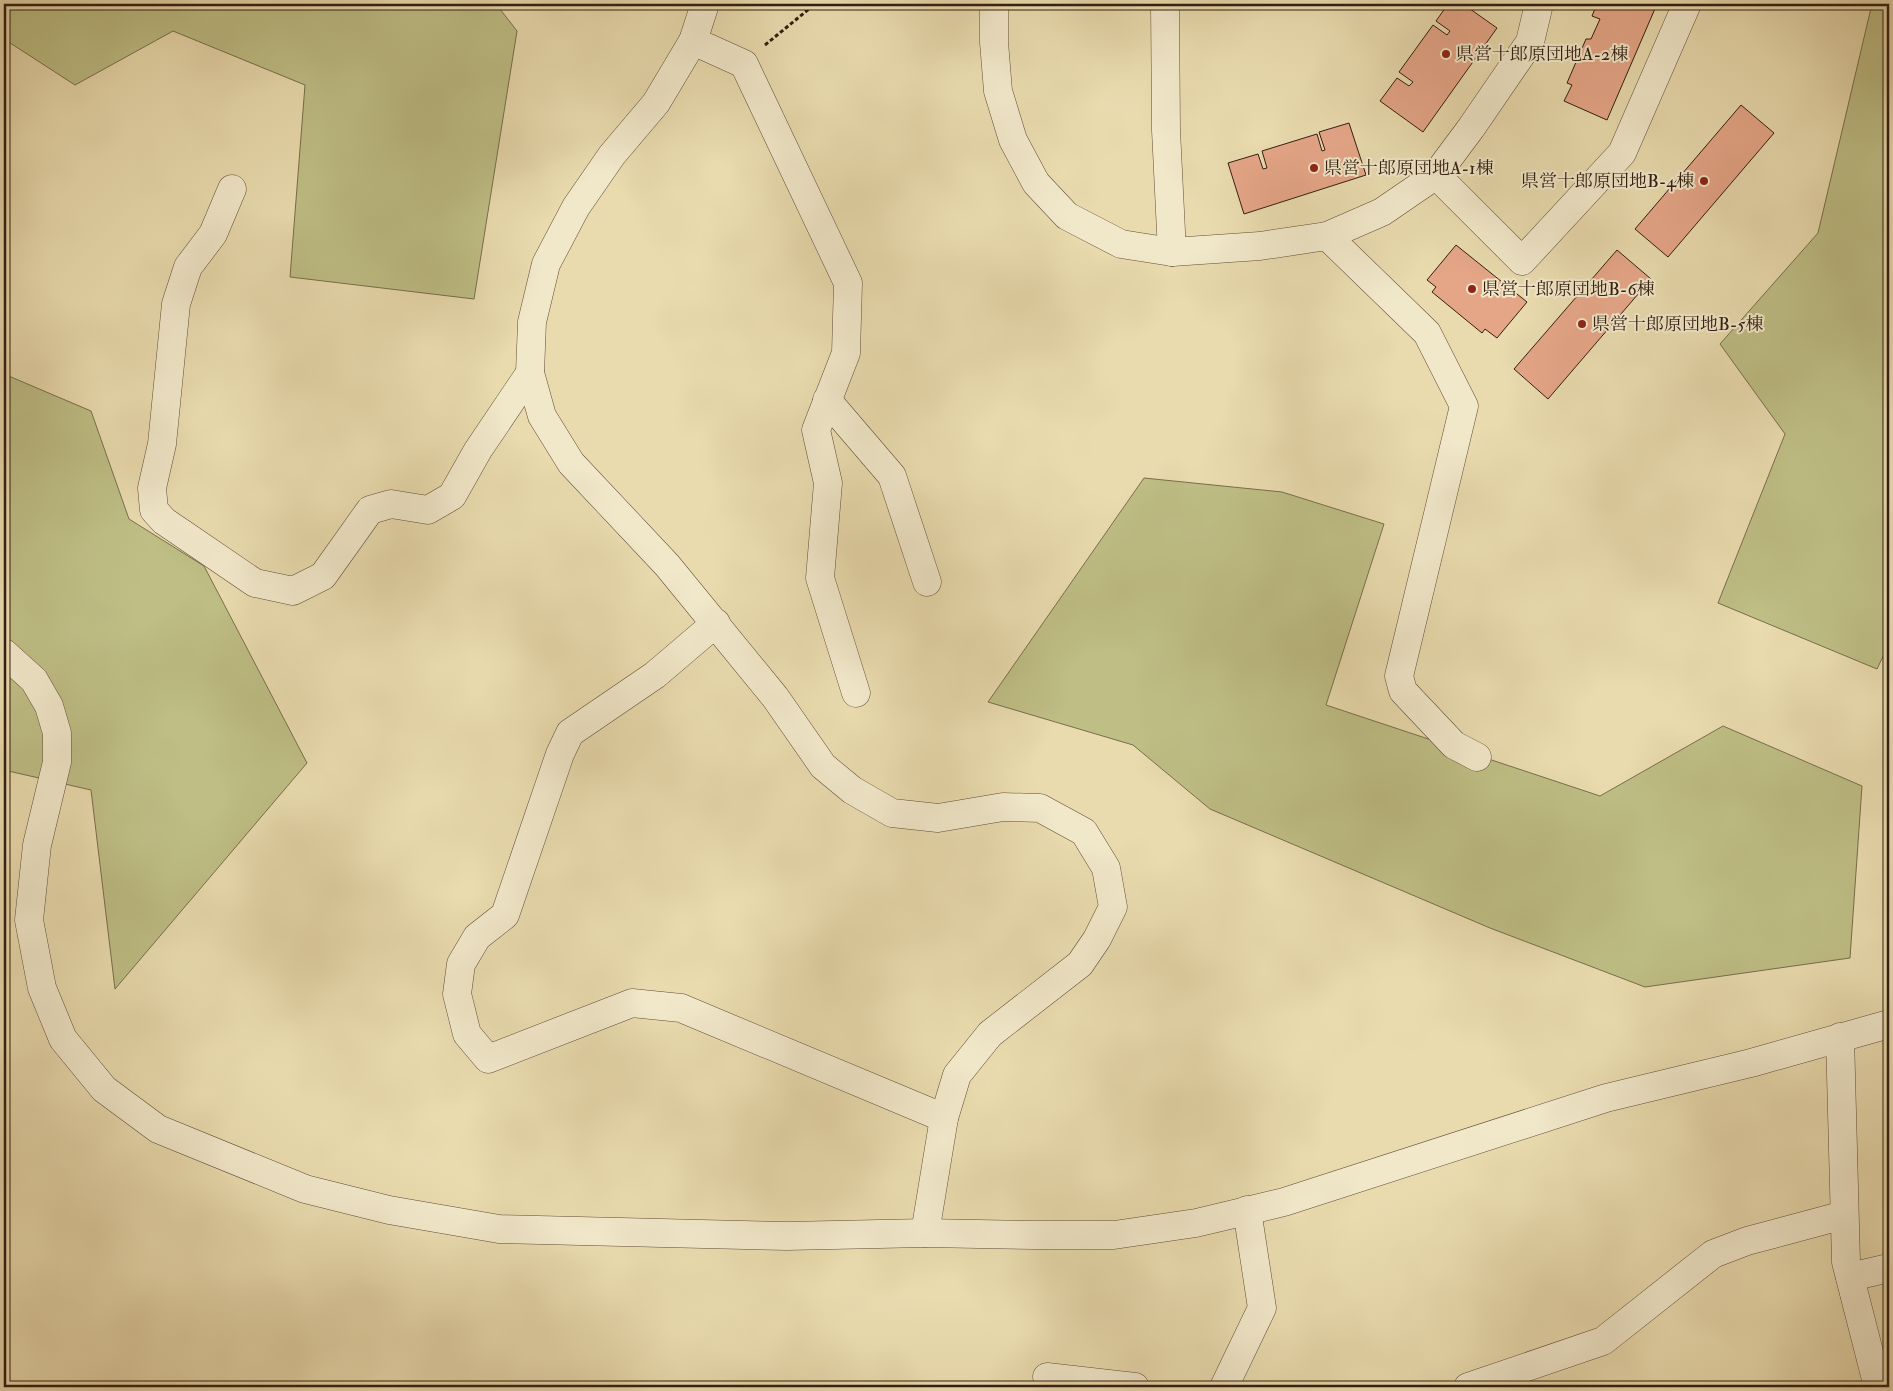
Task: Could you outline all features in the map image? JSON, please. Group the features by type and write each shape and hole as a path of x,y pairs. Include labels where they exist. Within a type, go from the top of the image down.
{"street":[{"path":"705,4 693,41 656,103 612,155 576,207 546,264 532,322 530,373 542,416 571,464 667,565 716,623 775,697 822,766 852,790 892,813 938,818 1003,807 1040,808 1084,832 1106,868 1112,907 1097,939 1080,964 990,1034 957,1075 944,1118 925,1233"},
{"path":"994,4 994,42 998,91 1013,140 1036,183 1067,216 1121,244 1172,252 1260,246 1327,236 1382,212 1436,175 1472,128 1530,42 1539,4"},
{"path":"1165,4 1166,130 1172,252"},
{"path":"1436,175 1522,261 1622,153 1688,4"},
{"path":"693,41 744,64 848,283 846,353 816,430 828,483 820,578 856,694"},
{"path":"232,189 213,234 188,267 176,304 162,444 152,488 154,510 164,521 255,583 293,590 323,576 370,510 392,504 428,510 452,496 478,450 530,373"},
{"path":"1327,236 1427,333 1464,406 1399,676 1403,691 1454,745 1478,758"},
{"path":"827,400 892,476 927,582"},
{"path":"716,623 655,675 570,733 560,754 506,914 477,937 461,964 457,994 467,1034 488,1059 632,1003 681,1008 944,1118"},
{"path":"4,654 34,680 49,706 57,733 57,762 37,845 29,920 42,988 63,1039 104,1089 158,1129 305,1190 389,1210 499,1229 787,1236 925,1233 1034,1236 1114,1235 1196,1223 1293,1199 1606,1098 1751,1063 1889,1024"},
{"path":"1840,1037 1846,1262 1878,1387"},
{"path":"1224,1387 1262,1308 1247,1210"},
{"path":"1468,1387 1603,1341 1713,1254 1747,1241 1844,1215"},
{"path":"1850,1277 1889,1268"},
{"path":"1048,1377 1136,1387"}],"path":[{"path":"121,4 187,6 191,4"},
{"path":"744,64 815,4"}],"green space":[{"path":"4,4 496,4 517,31 474,299 290,277 305,85 173,31 75,85 4,39"},
{"path":"1870,4 1889,4 1889,644 1877,669 1718,603 1785,434 1720,344 1818,233 1871,8"},
{"path":"4,374 91,411 129,519 204,566 307,763 115,989 91,790 4,770"},
{"path":"1144,478 1282,492 1384,524 1326,705 1600,796 1723,726 1862,786 1850,958 1645,987 1490,928 1210,809 1133,745 988,702"}],"building":[{"name":"県営十郎原団地A-2棟","path":"1448,4 1463,4 1497,28 1423,132 1380,101 1397,78 1409,86 1413,82 1399,72 1433,25 1447,35 1450,31 1436,21"},
{"path":"1597,4 1657,4 1607,120 1564,101 1572,85 1567,83 1586,39 1591,39 1600,19 1592,16"},
{"name":"県営十郎原団地B-4棟","path":"1741,105 1774,133 1668,257 1635,229"},
{"name":"県営十郎原団地A-1棟","path":"1349,123 1366,175 1244,214 1228,163 1258,154 1263,169 1267,168 1262,151 1317,134 1322,151 1325,150 1319,132"},
{"name":"県営十郎原団地B-6棟","path":"1456,245 1527,302 1497,338 1485,329 1482,333 1432,292 1436,287 1427,280"},
{"name":"県営十郎原団地B-5棟","path":"1617,250 1651,279 1548,399 1514,369"}],"place":[{"name":"県営十郎原団地A-2棟","path":"1446,54"},
{"name":"県営十郎原団地A-1棟","path":"1314,168"},
{"name":"県営十郎原団地B-4棟","path":"1704,181"},
{"name":"県営十郎原団地B-6棟","path":"1472,289"},
{"name":"県営十郎原団地B-5棟","path":"1582,324"}]}
